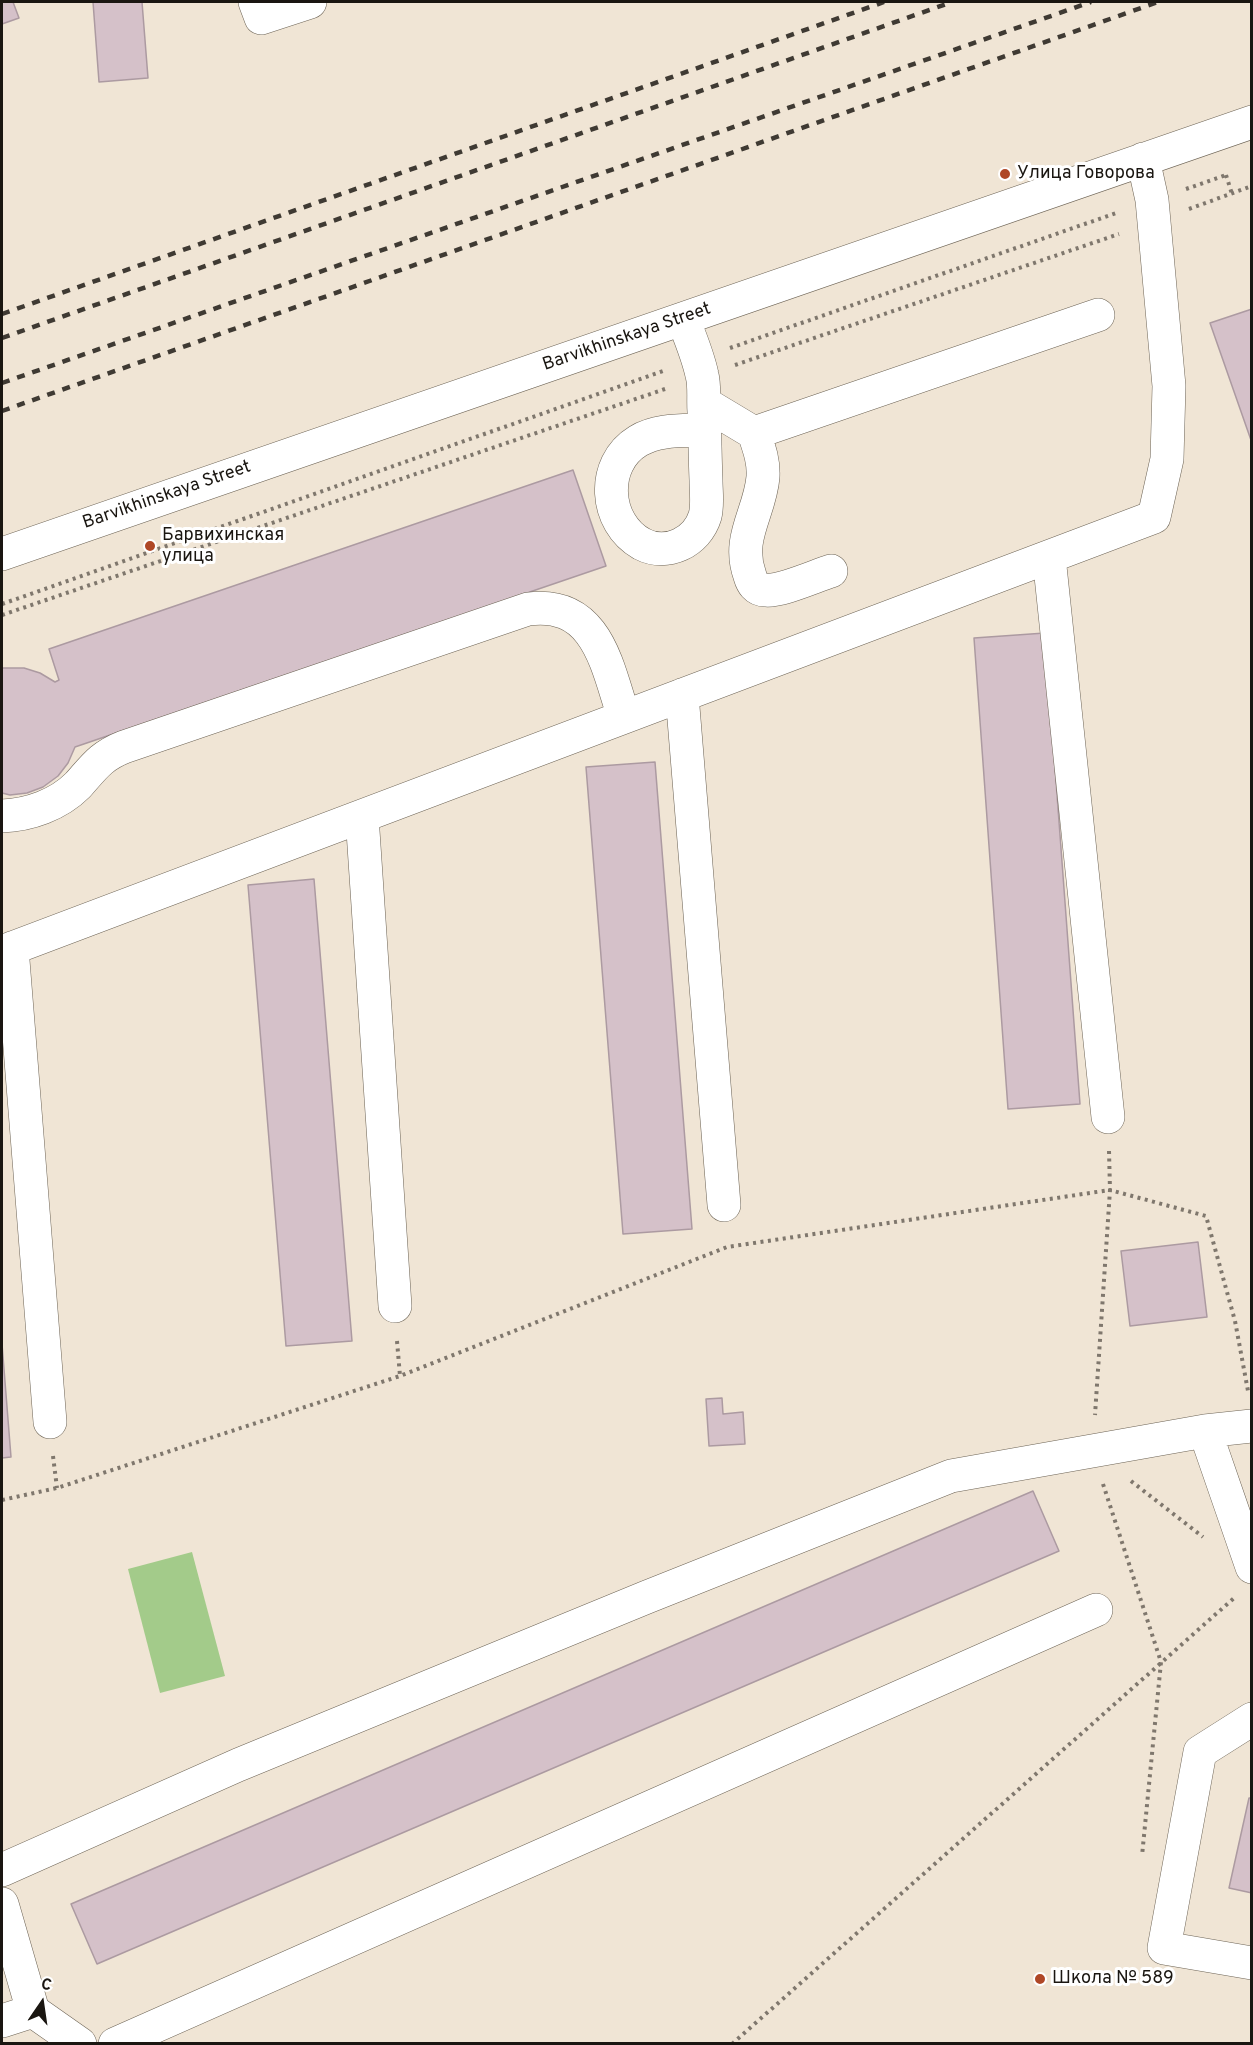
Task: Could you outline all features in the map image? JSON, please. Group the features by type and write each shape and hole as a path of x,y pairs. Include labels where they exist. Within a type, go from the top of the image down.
{"street":[{"path":"255,2 261,18 310,2"},
{"name":"Barvikhinskaya Street","path":"2,554 1251,122"},
{"path":"50,1422 7,950 1154,518 1167,459 1169,386 1153,211 1143,159"},
{"path":"754,433 1098,315"},
{"path":"683,319 702,392 706,511 693,537 673,548 654,548 643,544 631,536 621,524 602,514 611,496 612,476 622,455 631,446 656,433 702,392"},
{"path":"702,392 754,433 761,454 763,477 745,543 745,562 752,582 763,591 774,590 831,571"},
{"path":"1049,557 1108,1117"},
{"path":"2,816 42,808 66,795 104,757 124,747 528,609 551,609 567,614 590,630 599,642 624,717"},
{"path":"682,695 724,1205"},
{"path":"362,816 395,1306"},
{"path":"2,1870 238,1765 647,1597 951,1476 1205,1431 1250,1412"},
{"path":"1205,1431 1251,1567"},
{"path":"115,2043 1096,1610"},
{"path":"1251,1719 1200,1752 1164,1948 1251,1963"},
{"path":"2,1904 33,2011 80,2043"},
{"path":"2,2021 33,2011"}],"path":[{"path":"2,615 702,392 1153,211 1226,175"},
{"path":"2,604 702,392 1153,211 1251,187"},
{"path":"1108,1117 1110,1190 1092,1451 1161,1662 1141,1862"},
{"path":"2,1500 57,1488 400,1376 727,1247 1110,1190 1206,1216 1235,1321 1250,1412"},
{"path":"1092,1451 1205,1539"},
{"path":"732,2043 1235,1597"}],"green space":[{"path":"192,1552 225,1676 160,1693 128,1569"}],"building":[{"path":"2,2 13,2 19,18 2,24"},
{"path":"93,2 142,2 148,78 99,82"},
{"path":"1252,309 1252,443 1210,323"},
{"path":"573,470 606,566 75,747 68,763 58,776 43,787 27,793 10,795 2,793 2,668 24,668 40,673 55,682 59,680 49,649"},
{"path":"1045,633 1080,1104 1008,1109 974,638"},
{"path":"655,762 692,1229 623,1234 586,767"},
{"path":"314,879 352,1341 286,1346 248,885"},
{"path":"1198,1242 1207,1317 1130,1326 1121,1251"},
{"path":"2,1344 11,1457 2,1458"},
{"path":"722,1398 723,1414 743,1412 745,1444 709,1446 706,1399"},
{"path":"1033,1491 1059,1551 97,1964 71,1904"},
{"path":"1249,1798 1252,1798 1252,1893 1229,1888"}],"railway":[{"path":"2,314 884,2"},
{"path":"2,338 952,2"},
{"path":"2,383 1091,2"},
{"path":"2,411 1158,2"}],"place":[{"name":"Улица Говорова","path":"1005,174"},
{"name":"Барвихинская улица","path":"150,546"},
{"name":"Школа № 589","path":"1040,1979"}]}
